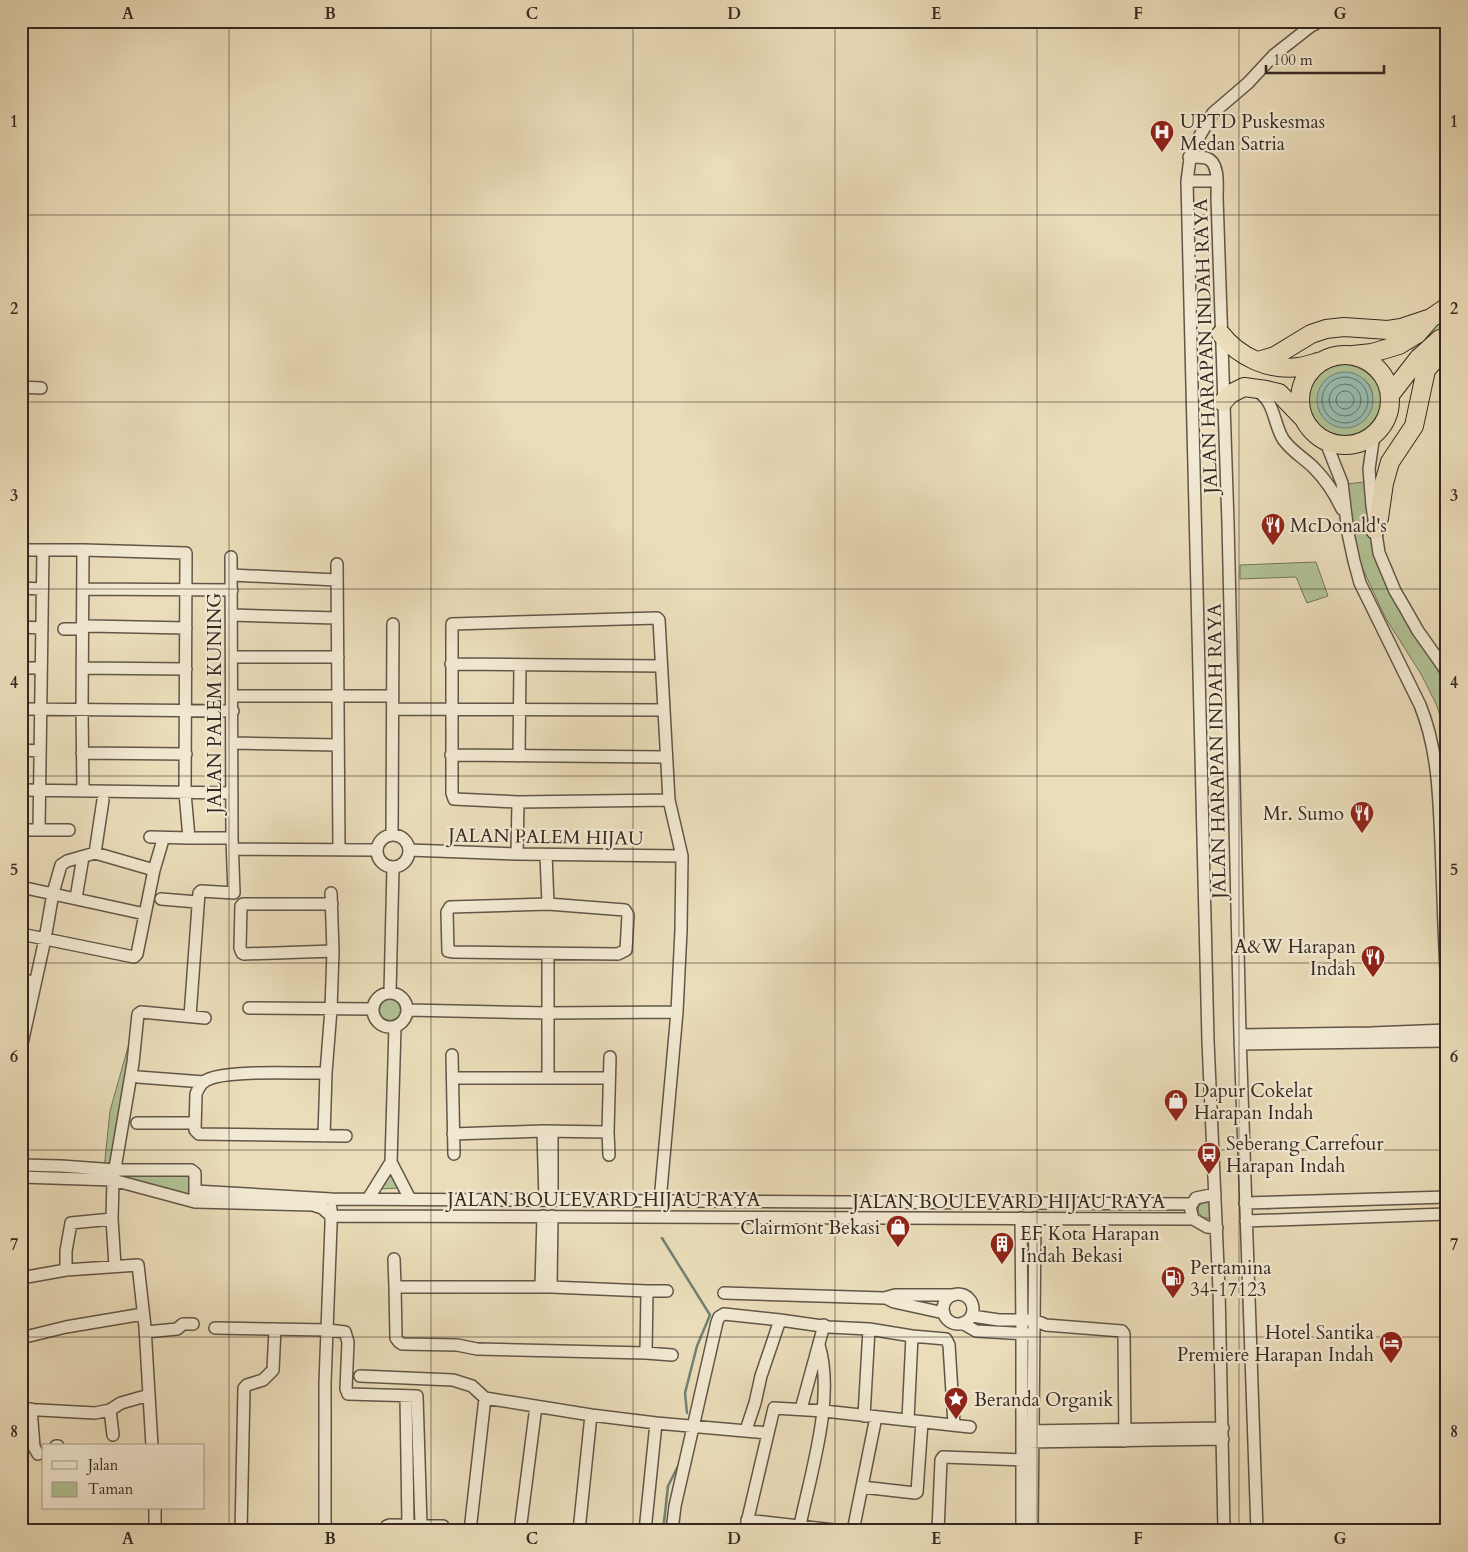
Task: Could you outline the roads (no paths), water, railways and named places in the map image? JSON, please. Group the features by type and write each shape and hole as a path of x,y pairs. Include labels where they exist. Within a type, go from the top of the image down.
{"highway":[{"path":"1258,361 1275,356 1312,334 1344,327 1388,330 1401,328 1430,318 1447,307"},
{"path":"1221,334 1237,351 1247,358 1274,366 1298,367 1336,356 1372,353 1399,345 1417,334 1430,318"},
{"path":"1390,395 1418,359 1442,337 1447,335"},
{"path":"1375,530 1390,462 1414,426 1426,370 1447,345"},
{"path":"1224,402 1230,394 1238,389 1248,387 1278,393 1304,419 1313,431 1325,440 1337,444 1351,444 1363,441 1382,426 1390,406 1390,395 1386,380 1376,368 1364,359 1350,355"},
{"path":"1304,419 1300,404 1305,380 1312,369 1325,360"}],"street":[{"path":"1186,181 1189,157 1213,113 1248,83 1274,55 1311,26 1321,21"},
{"path":"1189,157 1206,158 1212,162 1216,170 1216,181"},
{"name":"JALAN HARAPAN INDAH RAYA","path":"1224,1531 1217,1228 1208,1041 1186,181 1216,181 1228,523 1240,1040 1257,1531"},
{"path":"21,387 40,388"},
{"path":"1248,387 1264,395 1269,401 1279,432 1284,440 1314,467 1328,484 1345,516"},
{"path":"1374,434 1370,469 1375,530 1379,553 1395,591 1418,631 1447,672"},
{"path":"1325,440 1342,483 1345,516 1360,583 1420,705 1432,742 1439,794 1447,988"},
{"path":"21,550 185,552 187,589 185,793 189,838"},
{"path":"40,830 43,550"},
{"path":"83,550 83,791"},
{"name":"JALAN PALEM KUNING","path":"197,902 200,892 234,894 231,557"},
{"path":"337,564 338,850"},
{"path":"232,575 337,580"},
{"path":"21,588 42,588"},
{"path":"83,589 232,590"},
{"path":"232,615 337,618"},
{"path":"660,1201 676,1012 681,930 682,856 669,800 665,757 660,622 657,618 452,624 451,755 452,793 454,799 518,802 669,800"},
{"path":"392,624 392,834"},
{"path":"64,629 89,626 186,628"},
{"path":"21,628 42,628"},
{"path":"232,657 338,657"},
{"path":"451,664 661,666"},
{"path":"519,756 520,665"},
{"path":"21,668 41,668"},
{"path":"82,668 186,669"},
{"path":"232,696 393,696"},
{"path":"21,709 233,712"},
{"path":"393,710 664,710"},
{"path":"233,743 338,744"},
{"path":"21,750 40,751"},
{"path":"82,753 186,754"},
{"path":"451,755 665,757"},
{"path":"21,790 232,793"},
{"path":"95,853 103,800"},
{"path":"517,854 518,802"},
{"path":"21,830 69,830"},
{"path":"392,834 404,839 409,850 405,862 393,867 383,864 379,860 376,850 379,841 392,834"},
{"path":"150,837 189,838 338,850 376,850"},
{"path":"21,934 132,957 137,954 154,870 162,843"},
{"name":"JALAN PALEM HIJAU","path":"409,850 517,854 682,856"},
{"path":"21,1048 53,893 61,865 67,861 95,853 154,870"},
{"path":"546,854 548,904"},
{"path":"76,898 83,857"},
{"path":"390,992 393,867"},
{"path":"21,887 145,914"},
{"path":"160,899 197,902 190,1016"},
{"path":"324,1136 333,951 332,899 243,904 241,906 240,948 244,954 333,951"},
{"path":"548,904 625,910 628,915 626,950 618,954 448,951 448,912 450,907 548,904"},
{"path":"548,954 548,1077"},
{"path":"21,980 35,982"},
{"path":"390,992 403,998 408,1010 404,1021 395,1027 381,1025 375,1018 373,1009 378,997 390,992"},
{"path":"249,1008 373,1009"},
{"path":"408,1010 548,1013 676,1012"},
{"path":"115,1266 112,1219 115,1175 133,1063 138,1014 141,1012 205,1018"},
{"path":"395,1027 391,1162 410,1199"},
{"path":"1240,1040 1447,1030"},
{"path":"1240,1040 1447,1041"},
{"path":"452,1055 454,1154"},
{"path":"609,1155 610,1057"},
{"path":"138,1078 204,1082 218,1077 241,1074 326,1074"},
{"path":"452,1078 610,1078"},
{"path":"204,1082 196,1094 195,1123 196,1132 199,1134 346,1136"},
{"path":"136,1123 195,1123"},
{"path":"548,1132 548,1200"},
{"path":"453,1134 608,1132"},
{"path":"368,1199 391,1162"},
{"path":"21,1165 61,1166 115,1175 195,1196 313,1205 322,1208 331,1216"},
{"path":"21,1177 115,1175 192,1170 194,1172 195,1196"},
{"path":"1215,1194 1196,1198 1191,1204 1191,1214 1193,1219 1206,1227 1217,1228"},
{"name":"JALAN BOULEVARD HIJAU RAYA","path":"195,1196 331,1199 1191,1204"},
{"path":"1246,1203 1447,1197"},
{"path":"324,1531 324,1390 328,1330 331,1199"},
{"path":"458,1200 458,1216"},
{"path":"758,1202 759,1217"},
{"path":"1028,1320 1041,1203"},
{"path":"1246,1221 1447,1214"},
{"name":"JALAN BOULEVARD HIJAU RAYA","path":"331,1216 1193,1219"},
{"path":"546,1287 548,1216"},
{"path":"1021,1218 1028,1320 1027,1436 1032,1531"},
{"path":"66,1270 66,1251 71,1222 112,1219"},
{"path":"394,1259 396,1338 402,1344 457,1345 477,1349 672,1355"},
{"path":"21,1278 66,1270 138,1265 146,1332 152,1444"},
{"path":"395,1287 546,1287 667,1291"},
{"path":"646,1354 647,1291"},
{"path":"724,1293 884,1298 896,1295 954,1295 964,1296 972,1304 972,1316 968,1321 962,1323 951,1322 944,1313 945,1302 954,1295"},
{"path":"884,1298 944,1313"},
{"path":"21,1338 77,1325 143,1314"},
{"path":"672,1531 690,1425 716,1322 724,1314 869,1328 912,1336 943,1337 948,1341 954,1424"},
{"path":"972,1316 990,1320 1028,1320 1046,1325 1120,1330 1123,1332 1125,1436"},
{"path":"746,1430 755,1404 761,1376 780,1320"},
{"path":"962,1323 976,1331 1028,1334 1046,1325"},
{"path":"146,1332 176,1329 183,1324 192,1324"},
{"path":"801,1409 824,1325"},
{"path":"215,1328 345,1332 347,1336 346,1389 348,1394 416,1396 418,1398 421,1525"},
{"path":"853,1531 862,1487 870,1416 869,1328"},
{"path":"241,1531 244,1388 247,1385 261,1381 273,1370 275,1329"},
{"path":"908,1420 912,1336"},
{"path":"800,1525 824,1411 823,1367 819,1345"},
{"path":"360,1376 453,1380 472,1386 485,1398 656,1424 690,1425 768,1433"},
{"path":"39,1449 26,1409 95,1413 110,1410 120,1403 149,1395"},
{"path":"406,1396 408,1525"},
{"path":"470,1531 485,1398"},
{"path":"755,1404 774,1408 824,1411 970,1427"},
{"path":"520,1531 536,1406"},
{"path":"774,1408 746,1525 800,1525 843,1531"},
{"path":"110,1410 113,1435"},
{"path":"579,1531 591,1415"},
{"path":"862,1487 917,1492 922,1422"},
{"path":"645,1531 656,1424"},
{"path":"1027,1436 1223,1434"},
{"path":"1022,1531 1022,1460 1027,1436"},
{"path":"938,1531 941,1460 943,1456 1022,1460"},
{"path":"154,1510 155,1531"},
{"path":"387,1531 388,1525 443,1526 445,1531"}],"water":[{"path":"1345,372 1360,377 1368,385 1373,400 1368,415 1360,423 1345,428 1330,423 1322,415 1317,400 1322,385 1330,377"}],"waterway":[{"path":"662,1238 710,1315 697,1346 685,1393 687,1413"},
{"path":"663,1531 668,1486 679,1464"}],"place":[{"name":"UPTD Puskesmas Medan Satria","path":"1162,153"},
{"name":"McDonald's","path":"1273,546"},
{"name":"Mr. Sumo","path":"1362,834"},
{"name":"A&W Harapan Indah","path":"1373,978"},
{"name":"Dapur Cokelat Harapan Indah","path":"1176,1122"},
{"name":"Seberang Carrefour Harapan Indah","path":"1209,1175"},
{"name":"Clairmont Bekasi","path":"898,1248"},
{"name":"EF Kota Harapan Indah Bekasi","path":"1002,1265"},
{"name":"Pertamina 34-17123","path":"1173,1299"},
{"name":"Hotel Santika Premiere Harapan Indah","path":"1391,1364"},
{"name":"Beranda Organik","path":"956,1420"}]}
